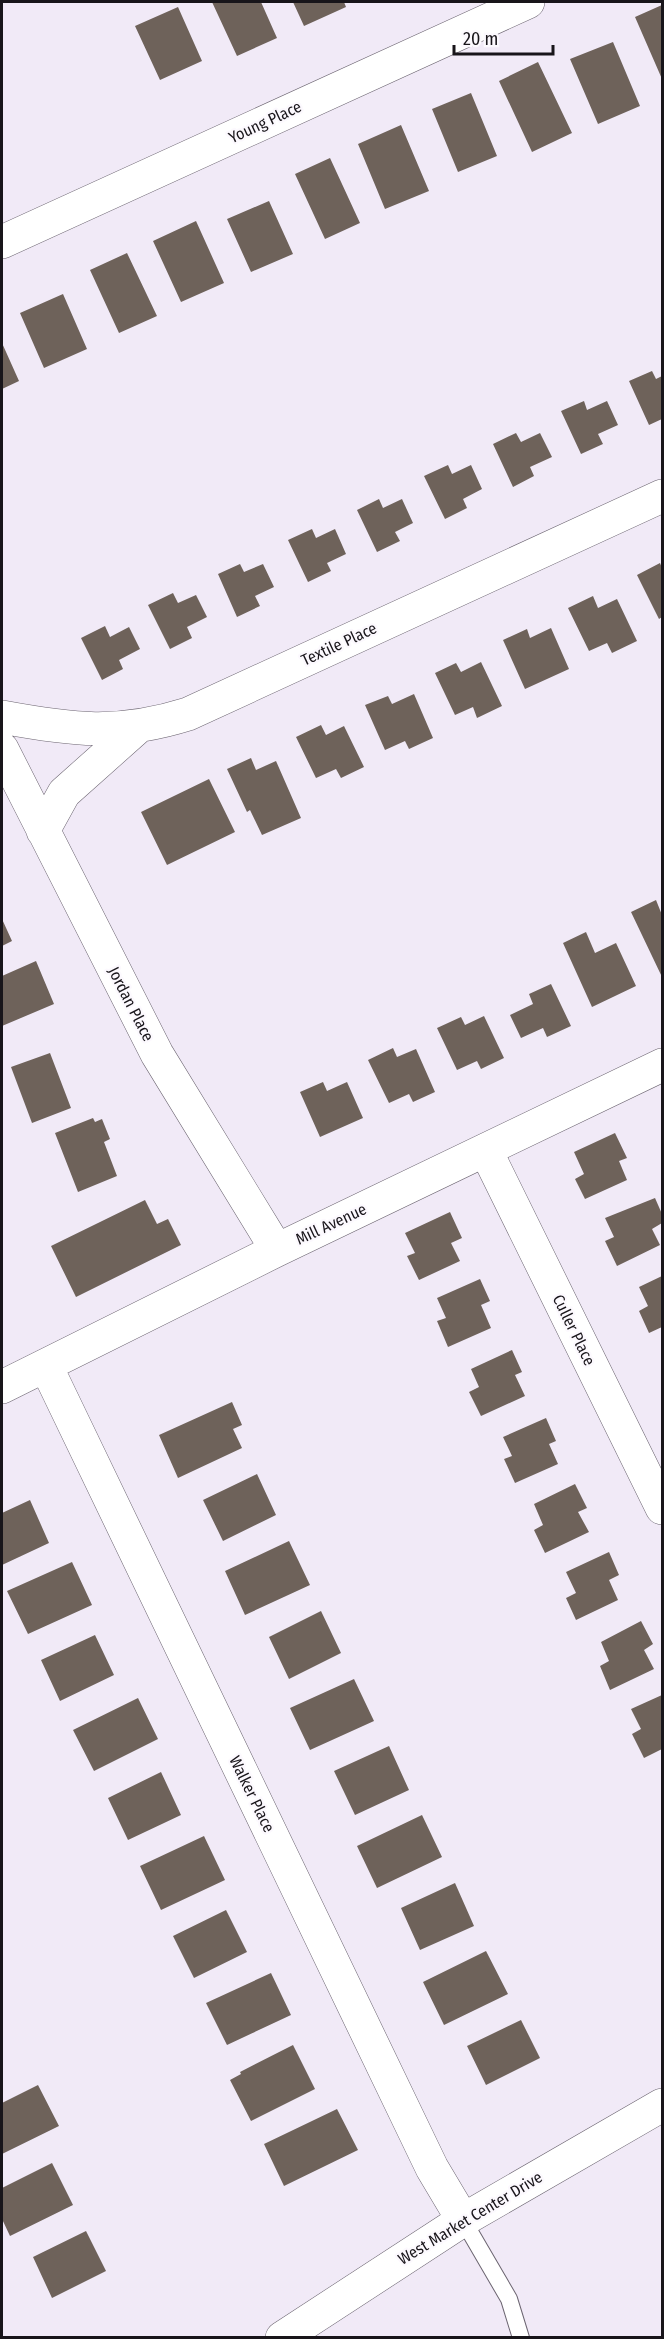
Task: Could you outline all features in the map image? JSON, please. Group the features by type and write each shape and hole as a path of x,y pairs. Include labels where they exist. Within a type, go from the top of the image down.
{"street":[{"name":"Young Place","path":"2,242 528,2"},
{"name":"Textile Place","path":"2,717 71,729 138,727 188,714 663,496"},
{"path":"43,831 64,793 138,727"},
{"name":"Jordan Place","path":"2,749 156,1054 277,1250"},
{"name":"Mill Avenue","path":"2,1387 277,1250 663,1065"},
{"name":"Culler Place","path":"486,1151 663,1508"},
{"name":"Walker Place","path":"46,1366 426,2157 463,2220"},
{"name":"West Market Center Drive","path":"282,2337 463,2220 663,2105"}],"lane":[{"path":"463,2220 509,2299 521,2337"}],"building":[{"path":"212,2 261,2 277,38 237,56"},
{"path":"293,2 344,2 346,7 304,26"},
{"path":"662,5 662,79 635,17"},
{"path":"178,7 202,61 160,80 135,26"},
{"path":"613,42 640,106 598,124 570,59"},
{"path":"538,62 572,133 532,152 499,81"},
{"path":"471,93 497,156 458,172 432,109"},
{"path":"401,125 429,191 385,209 358,144"},
{"path":"330,158 360,223 325,239 295,174"},
{"path":"269,201 293,254 251,272 227,219"},
{"path":"196,221 224,283 181,302 153,241"},
{"path":"127,253 157,316 119,333 90,270"},
{"path":"63,294 87,349 44,368 20,313"},
{"path":"2,343 19,381 2,389"},
{"path":"652,371 656,379 662,376 662,419 649,425 629,381"},
{"path":"584,401 587,410 607,401 618,425 598,434 603,444 581,454 561,411"},
{"path":"516,433 521,442 540,433 552,457 530,467 534,476 513,487 493,444"},
{"path":"448,465 452,474 471,465 482,489 463,499 467,508 445,519 424,476"},
{"path":"379,499 383,508 402,499 413,523 395,532 400,541 377,552 357,510"},
{"path":"312,529 316,538 335,529 346,554 327,563 331,571 308,582 288,540"},
{"path":"660,563 662,568 662,617 659,619 637,575"},
{"path":"240,564 244,572 263,564 274,587 255,596 260,606 237,617 218,574"},
{"path":"173,593 178,603 196,595 207,617 187,627 192,638 170,649 148,605"},
{"path":"593,596 598,608 617,599 637,641 612,653 607,643 589,651 568,608"},
{"path":"105,626 110,637 129,627 140,649 119,660 123,669 102,680 81,638"},
{"path":"551,628 569,669 525,689 503,640 527,629 530,638"},
{"path":"481,662 502,706 477,718 473,707 455,715 435,673 456,663 461,672"},
{"path":"414,694 433,738 409,749 405,741 385,750 365,705 388,696 392,704"},
{"path":"321,725 326,735 344,726 364,767 341,778 336,769 316,778 296,737"},
{"path":"251,758 256,770 276,761 301,818 262,835 250,810 247,812 227,769"},
{"path":"209,779 235,832 167,865 141,812"},
{"path":"656,900 662,915 662,977 631,912"},
{"path":"2,919 12,941 2,946"},
{"path":"586,932 595,953 616,943 636,986 592,1007 563,943"},
{"path":"36,961 54,1004 2,1026 2,976"},
{"path":"551,984 571,1026 547,1037 543,1028 521,1038 510,1015 533,1004 529,994"},
{"path":"484,1016 504,1058 481,1069 477,1061 457,1070 437,1028 461,1017 465,1025"},
{"path":"393,1048 397,1057 416,1049 435,1092 413,1102 409,1094 389,1103 368,1060"},
{"path":"50,1053 71,1108 32,1123 11,1067"},
{"path":"323,1082 327,1091 347,1082 363,1118 320,1137 300,1092"},
{"path":"93,1118 95,1122 102,1119 110,1139 104,1142 117,1176 78,1192 55,1133"},
{"path":"615,1133 627,1158 619,1161 627,1180 585,1199 575,1179 584,1174 574,1152"},
{"path":"655,1198 662,1214 662,1223 652,1229 660,1245 617,1266 605,1241 614,1237 605,1218"},
{"path":"145,1200 157,1224 168,1219 181,1245 76,1297 51,1246"},
{"path":"450,1212 462,1238 451,1243 460,1261 419,1280 407,1256 415,1253 405,1233"},
{"path":"662,1276 662,1327 649,1333 639,1311 648,1306 639,1287"},
{"path":"480,1279 490,1301 481,1305 491,1328 448,1347 437,1321 446,1318 437,1298"},
{"path":"512,1350 522,1372 515,1375 525,1396 481,1416 469,1392 479,1387 471,1369"},
{"path":"232,1402 242,1425 233,1429 242,1448 178,1478 159,1435"},
{"path":"546,1418 556,1441 549,1444 558,1464 515,1483 504,1459 512,1456 503,1437"},
{"path":"257,1474 276,1515 223,1541 203,1500"},
{"path":"575,1484 587,1508 578,1512 589,1532 545,1553 534,1530 543,1525 534,1504"},
{"path":"30,1500 49,1543 2,1565 2,1513"},
{"path":"289,1541 310,1585 245,1615 225,1571"},
{"path":"609,1552 619,1575 609,1580 618,1600 576,1620 566,1598 576,1593 566,1572"},
{"path":"72,1562 92,1605 28,1634 7,1591"},
{"path":"321,1611 341,1653 289,1679 269,1637"},
{"path":"641,1621 653,1644 644,1650 654,1669 610,1690 600,1666 609,1661 601,1642"},
{"path":"95,1635 114,1675 60,1701 41,1660"},
{"path":"354,1679 374,1721 310,1750 290,1708"},
{"path":"662,1695 662,1749 644,1758 632,1734 641,1729 631,1709"},
{"path":"138,1698 158,1739 94,1771 73,1730"},
{"path":"389,1746 409,1790 355,1815 334,1771"},
{"path":"161,1772 181,1815 128,1840 108,1798"},
{"path":"422,1815 442,1857 377,1888 357,1846"},
{"path":"204,1836 225,1880 161,1910 140,1866"},
{"path":"455,1883 474,1926 420,1950 401,1908"},
{"path":"226,1910 247,1952 194,1978 173,1936"},
{"path":"486,1951 508,1994 444,2025 423,1982"},
{"path":"271,1973 291,2015 227,2045 206,2003"},
{"path":"521,2020 540,2058 486,2085 467,2046"},
{"path":"293,2045 315,2089 251,2121 230,2080 241,2074 240,2072"},
{"path":"38,2085 59,2126 2,2154 2,2103"},
{"path":"337,2109 358,2150 284,2186 264,2144"},
{"path":"52,2163 73,2205 10,2236 2,2219 2,2188"},
{"path":"86,2231 106,2271 52,2298 33,2257"}]}
